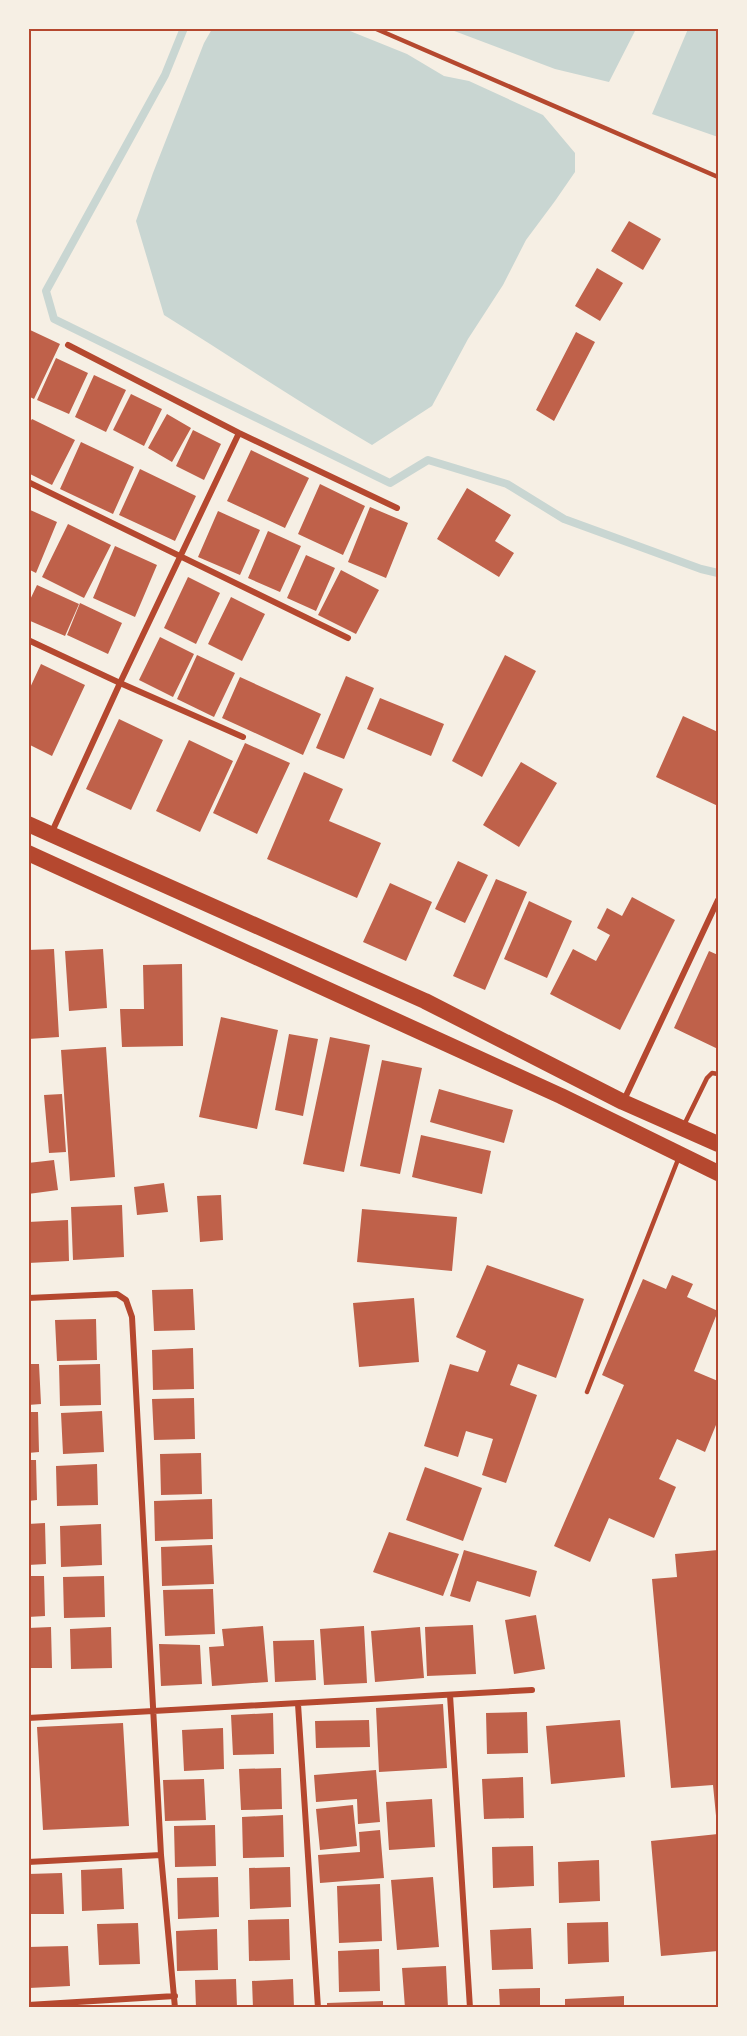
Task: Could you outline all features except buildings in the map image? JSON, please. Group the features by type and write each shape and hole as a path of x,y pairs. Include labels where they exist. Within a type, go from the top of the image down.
{"highway":[{"path":"28,824 425,1001 623,1102 718,1144"},
{"path":"28,853 550,1091 718,1173"}],"street":[{"path":"68,345 238,433 397,508"},
{"path":"51,834 238,433"},
{"path":"28,482 348,638"},
{"path":"28,640 243,737"},
{"path":"623,1102 718,900"},
{"path":"28,1298 117,1294 126,1300 132,1317 161,1855 175,2007"},
{"path":"28,1718 532,1690"},
{"path":"450,1695 470,2007"},
{"path":"298,1704 318,2007"},
{"path":"28,1862 161,1855"},
{"path":"28,2005 175,1996"}],"lane":[{"path":"374,28 718,177"},
{"path":"683,1127 707,1078 712,1073 718,1074"},
{"path":"587,1392 680,1154"}],"shaded area":[{"path":"636,28 609,82 555,69 449,29"},
{"path":"212,29 345,29 407,54 444,76 469,81 543,115 575,153 575,172 526,240 503,285 468,339 432,406 372,445 164,315 136,221 204,43"},
{"path":"688,29 718,29 718,137 652,114"}],"waterway":[{"path":"184,28 165,75 46,291 54,319 390,483 428,460 507,484 564,519 701,569 718,573"}]}
